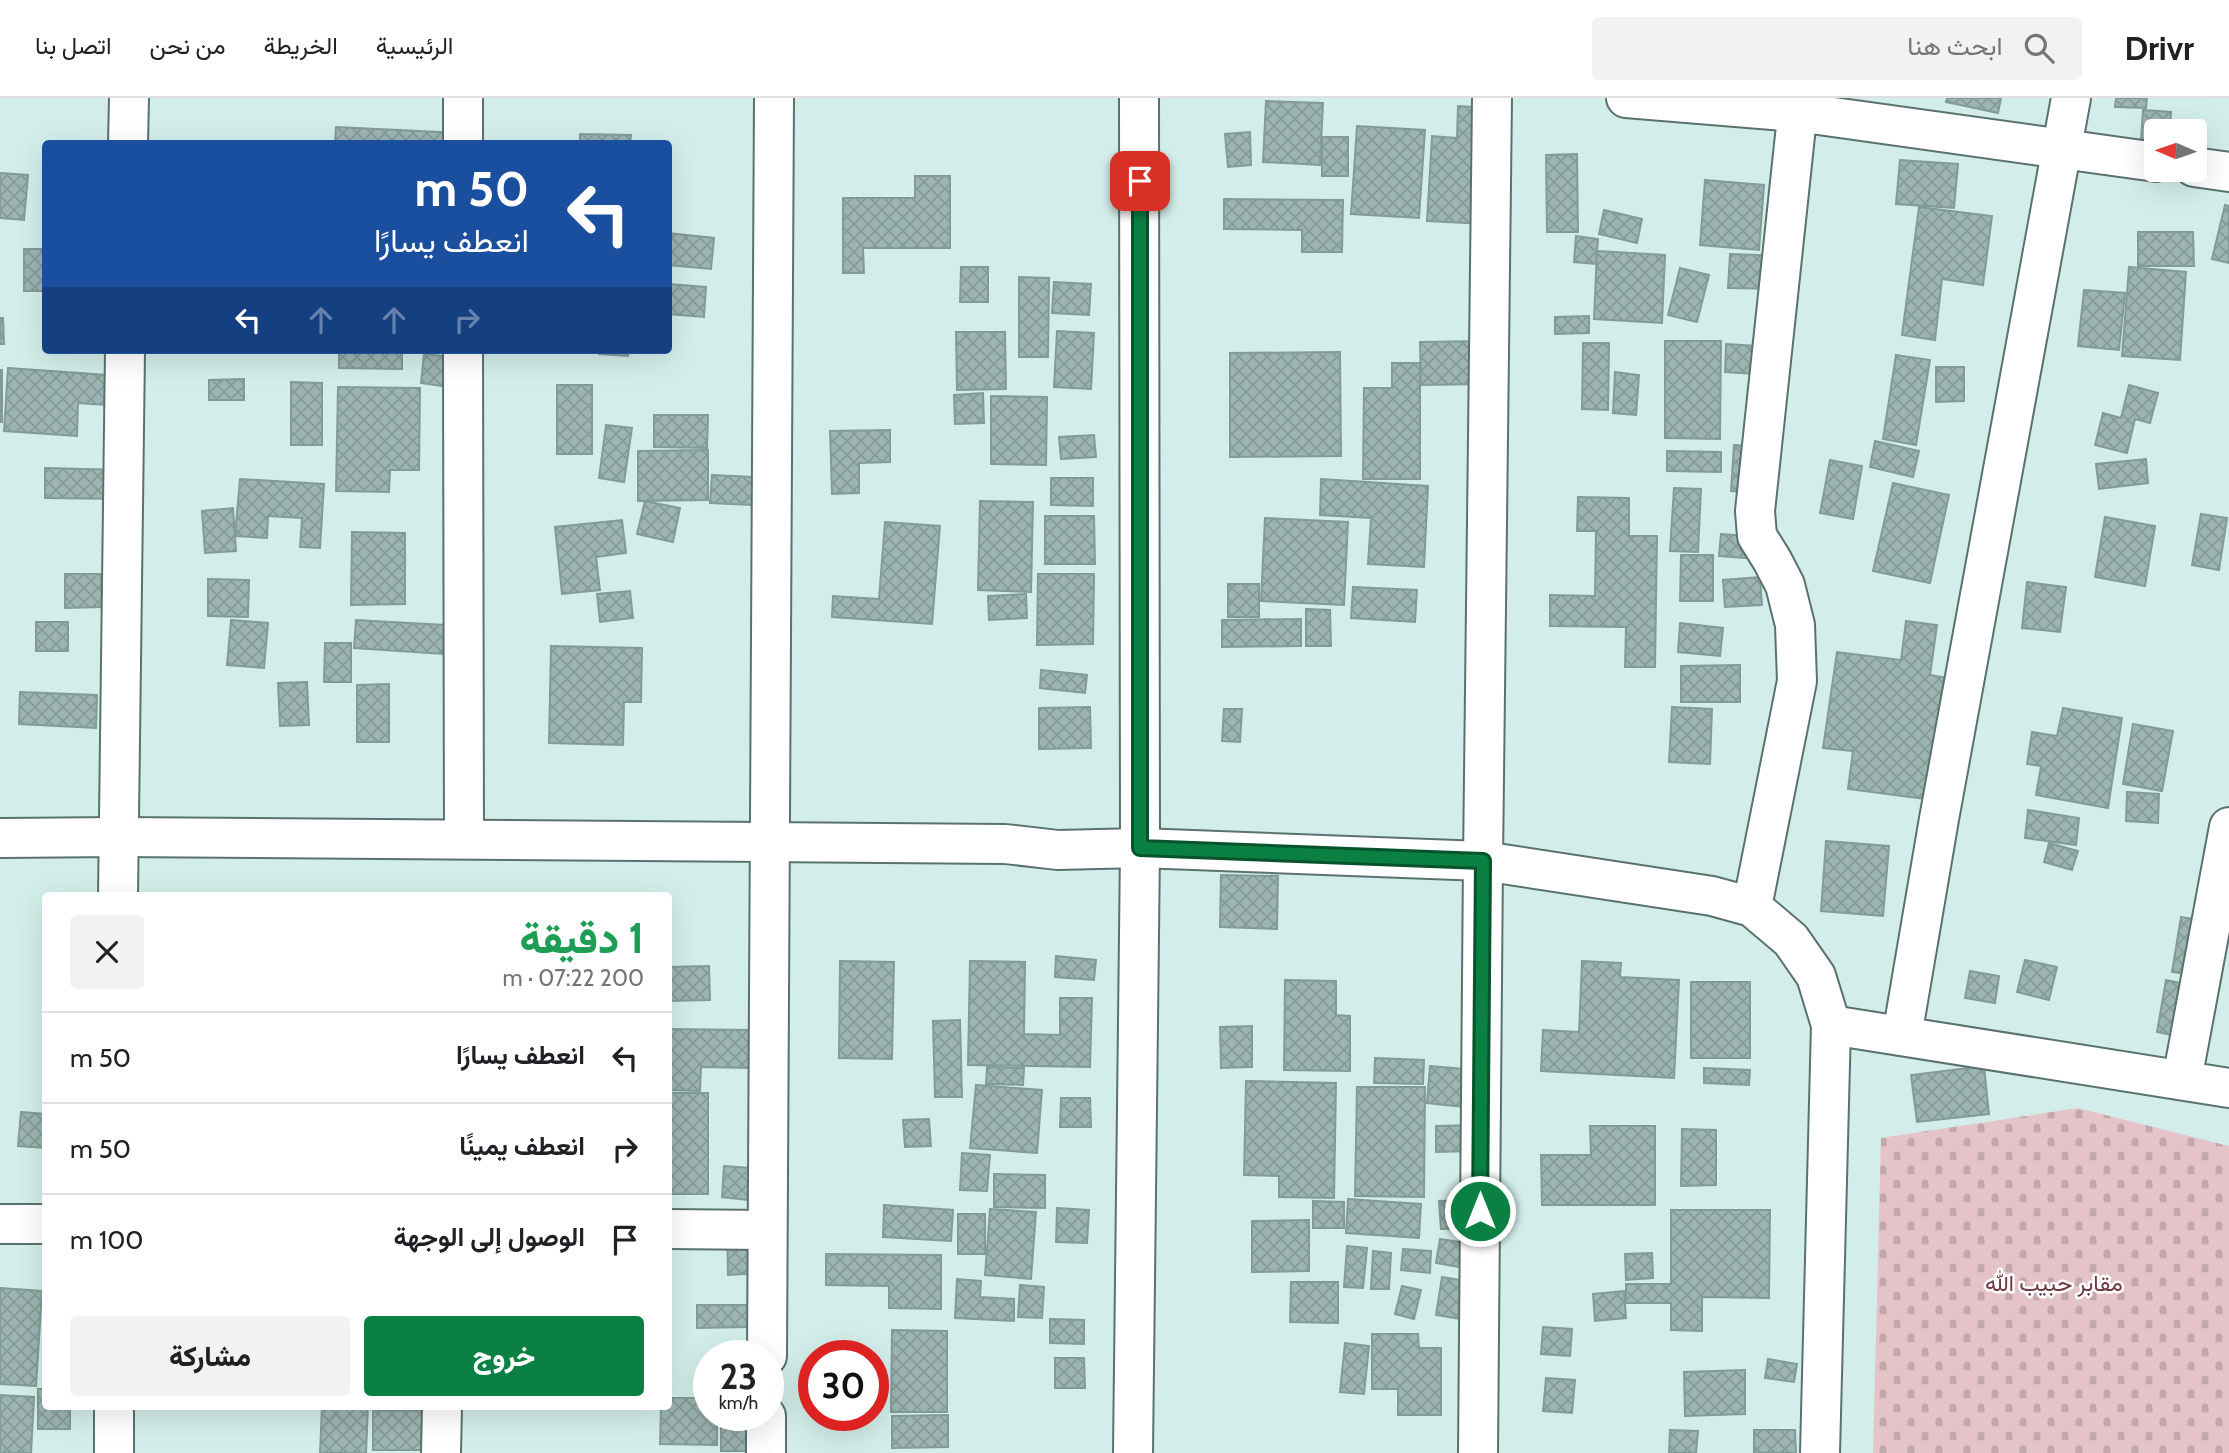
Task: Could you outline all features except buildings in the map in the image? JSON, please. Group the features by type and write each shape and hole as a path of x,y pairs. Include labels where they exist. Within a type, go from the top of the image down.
{"street":[{"path":"128,140 129,98"},
{"path":"463,98 463,140"},
{"path":"767,1340 774,98"},
{"path":"1133,1453 1140,848 1139,98"},
{"path":"1478,1453 1492,98"},
{"path":"1626,98 1798,105 2061,150 2144,160"},
{"path":"1902,1036 2071,98"},
{"path":"1752,907 1797,681 1795,625 1785,585 1757,536 1755,511 1798,105"},
{"path":"2207,169 2229,172"},
{"path":"118,892 125,354"},
{"path":"463,354 464,839"},
{"path":"2182,1080 2229,827"},
{"path":"0,838 1005,844 1058,850 1140,848 1483,861 1712,896 1752,907 1791,940 1815,976 1831,1025 1820,1453"},
{"path":"1831,1025 2229,1088"},
{"path":"0,1224 42,1224"},
{"path":"672,1229 768,1230"},
{"path":"114,1410 114,1453"},
{"path":"442,1410 442,1453"},
{"path":"766,1431 766,1453"}],"green space":[{"name":"مقابر حبيب الله","path":"2078,1108 2229,1146 2229,1453 1873,1453 1881,1138"}],"route":[{"path":"1140,181 1140,848 1483,861 1480,1211"}]}
